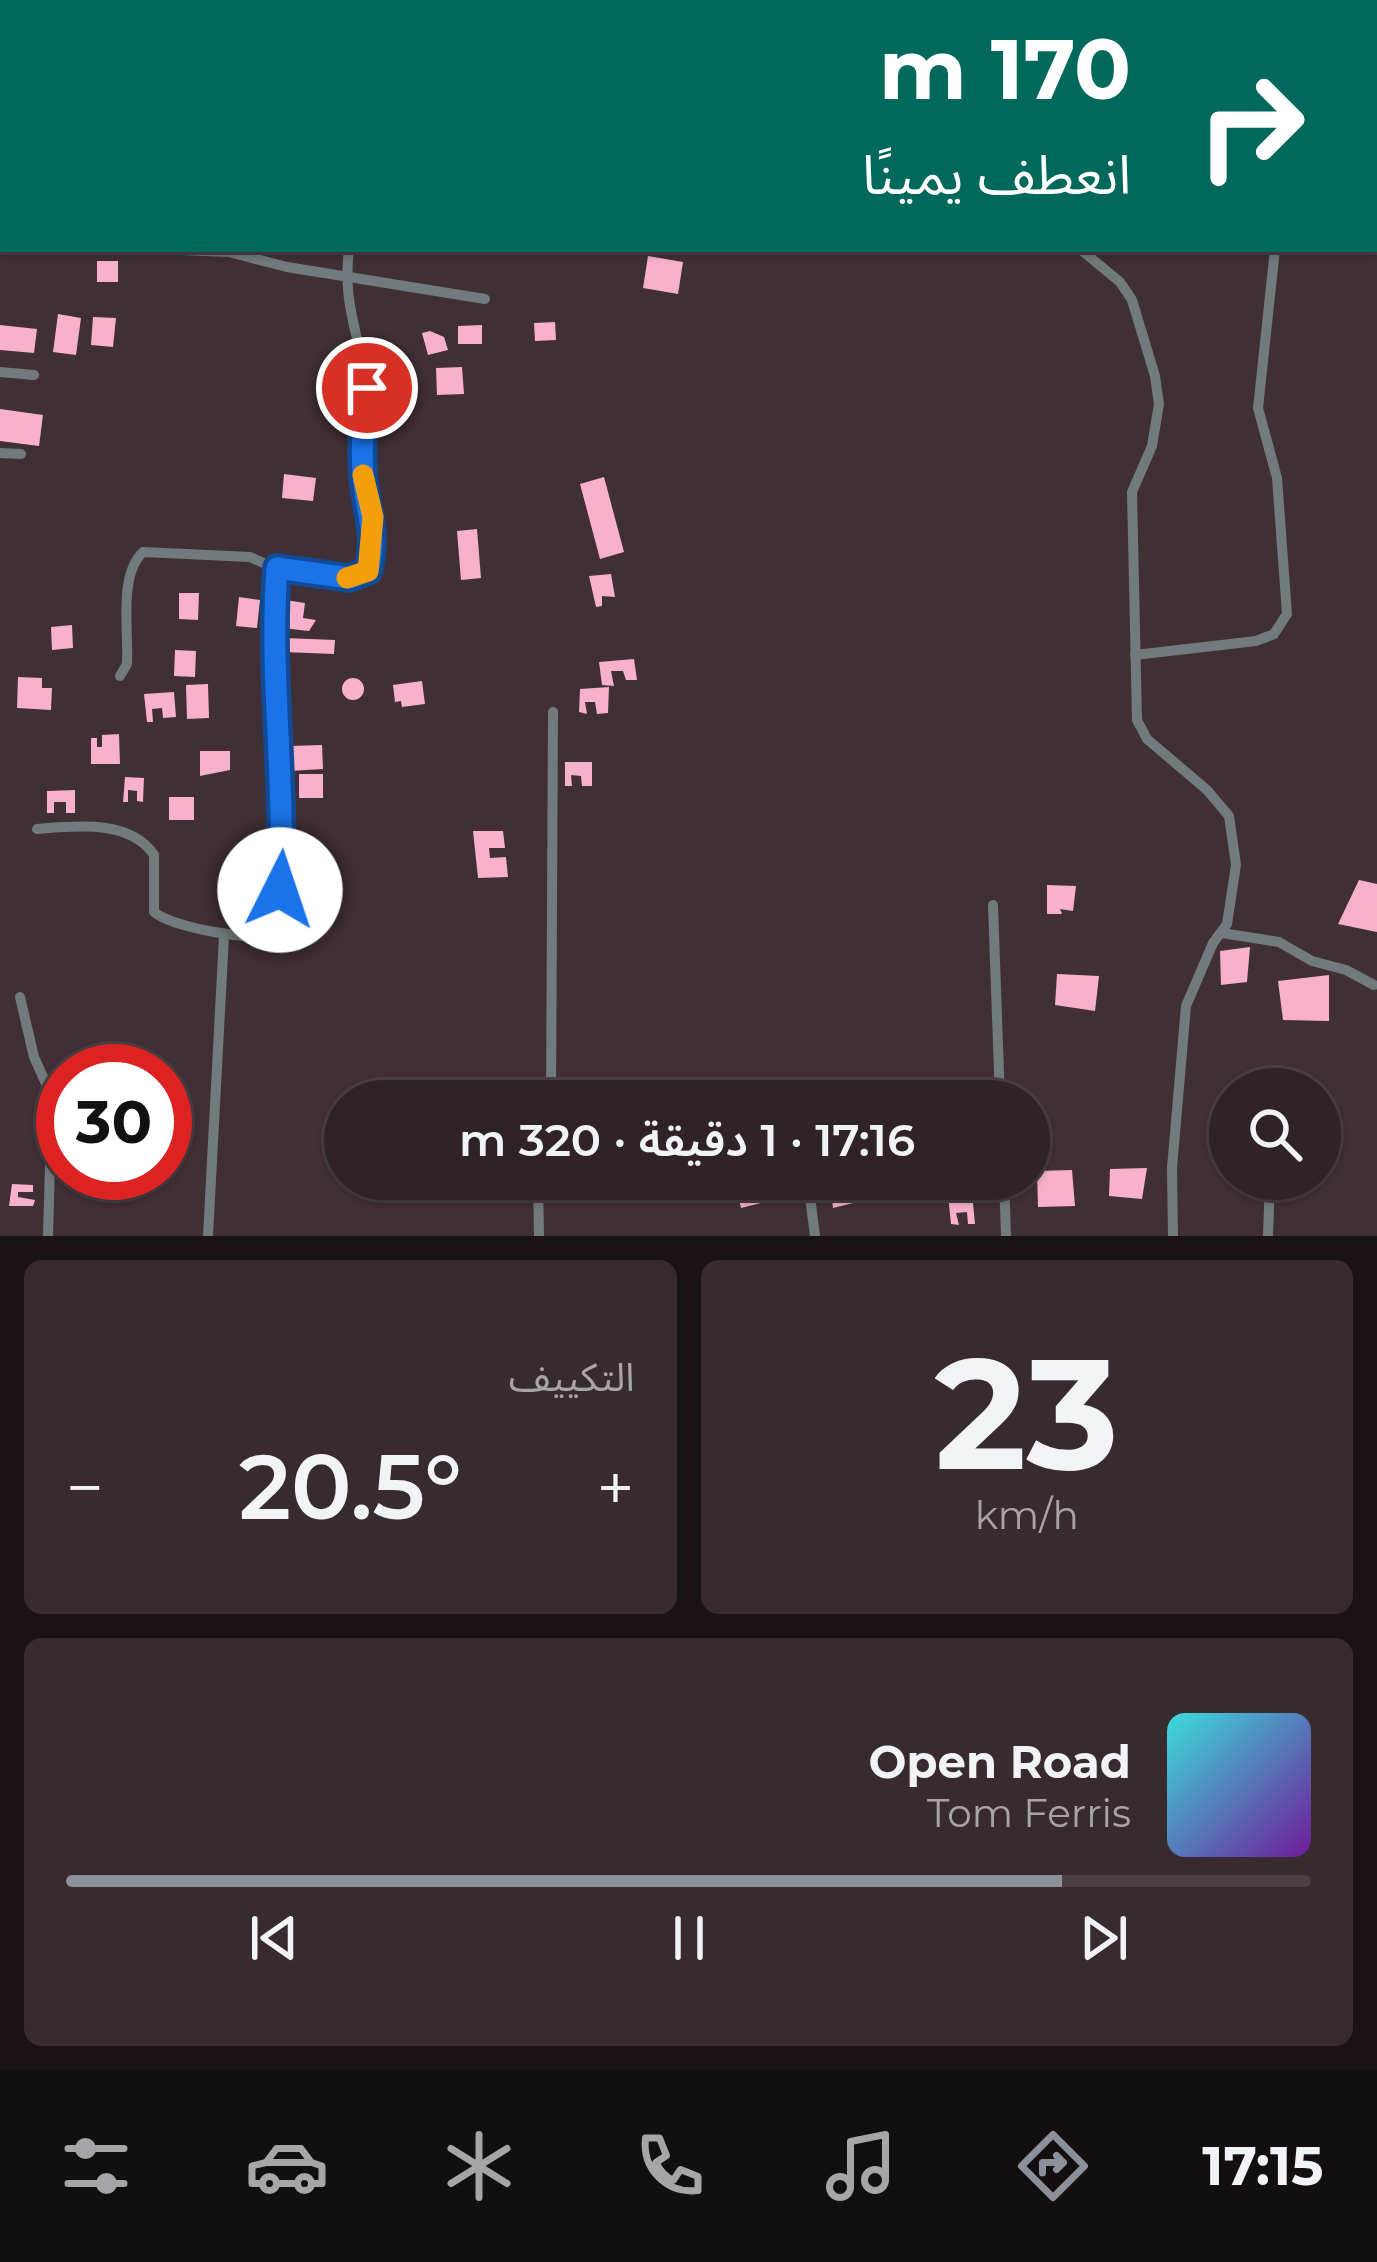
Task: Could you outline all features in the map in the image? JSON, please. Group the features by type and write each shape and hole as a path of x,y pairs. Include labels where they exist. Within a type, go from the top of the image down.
{"street":[{"path":"229,252 287,267 484,299"},
{"path":"120,676 127,664 129,580 133,563 143,552 250,557 277,568 349,578 368,571 373,517 364,489 362,452 367,388 352,328 346,275 349,252"},
{"path":"1084,252 1120,282 1132,300 1155,376 1158,426 1132,492 1137,720 1147,739 1208,790 1229,816 1236,865 1231,913 1186,1006 1172,1168 1173,1236"},
{"path":"1136,655 1256,641 1274,634 1287,614 1277,478 1258,408 1274,252"},
{"path":"0,371 34,375"},
{"path":"0,453 21,454"},
{"path":"37,829 89,825 142,842 154,855 152,898 158,917 224,936 269,934 275,926 284,824 275,640 277,568"},
{"path":"551,1080 553,712"},
{"path":"993,905 999,1080"},
{"path":"1222,933 1280,942 1312,961 1346,970 1374,985"},
{"path":"208,1236 224,936"},
{"path":"20,997 34,1057 52,1097 48,1236"},
{"path":"538,1200 539,1236"},
{"path":"810,1200 815,1236"},
{"path":"1005,1200 1006,1236"},
{"path":"1268,1236 1269,1200"}],"building":[{"path":"648,256 683,262 678,294 643,288"},
{"path":"97,261 118,261 118,282 97,282"},
{"path":"58,314 81,318 76,355 53,352"},
{"path":"93,317 116,318 113,347 91,345"},
{"path":"555,322 556,340 535,341 534,323"},
{"path":"0,325 37,329 34,353 0,350"},
{"path":"482,325 482,344 458,344 458,326"},
{"path":"422,333 444,337 448,350 428,355"},
{"path":"391,362 394,378 371,382 369,366"},
{"path":"462,367 464,394 437,395 436,368"},
{"path":"0,409 43,415 39,446 0,441"},
{"path":"284,474 316,478 313,501 282,498"},
{"path":"604,477 624,552 600,559 580,484"},
{"path":"477,529 481,578 461,580 457,531"},
{"path":"611,574 615,597 602,596 602,606 596,607 589,576"},
{"path":"179,593 199,593 198,620 179,619"},
{"path":"239,597 260,600 257,628 236,626"},
{"path":"285,600 305,603 303,618 316,620 309,631 282,628"},
{"path":"72,625 73,648 52,650 51,627"},
{"path":"284,638 335,640 334,654 284,652"},
{"path":"175,650 196,651 195,677 174,676"},
{"path":"634,659 637,680 626,680 623,671 611,671 614,686 602,685 599,662"},
{"path":"18,677 42,678 42,688 52,688 51,710 17,708"},
{"path":"353,678 364,689 353,700 342,689"},
{"path":"422,681 425,704 402,707 401,701 395,702 393,685"},
{"path":"208,684 209,718 187,719 186,685"},
{"path":"609,687 608,713 597,714 595,702 585,702 587,714 579,712 580,689"},
{"path":"174,692 176,717 163,718 162,708 152,709 153,722 147,722 144,694"},
{"path":"119,734 120,764 91,764 91,738 97,738 97,747 102,747 102,735"},
{"path":"322,745 323,769 290,771 289,746"},
{"path":"200,751 230,751 230,770 200,776"},
{"path":"565,762 592,762 592,786 582,786 581,776 571,775 572,786 565,786"},
{"path":"299,774 323,774 323,798 299,798"},
{"path":"125,777 144,778 143,802 137,801 137,791 128,790 128,802 123,802"},
{"path":"75,790 75,813 66,813 66,802 54,802 54,813 47,813 47,791"},
{"path":"169,797 194,797 194,820 169,820"},
{"path":"473,831 503,831 505,848 489,848 490,858 506,857 508,877 478,878"},
{"path":"1359,880 1377,884 1377,932 1338,924"},
{"path":"1047,885 1076,886 1073,911 1047,914"},
{"path":"1250,947 1247,982 1221,985 1220,951"},
{"path":"1057,974 1099,976 1095,1011 1055,1005"},
{"path":"1329,975 1329,1021 1283,1020 1278,981"},
{"path":"1147,1168 1142,1199 1109,1196 1110,1169"},
{"path":"1072,1170 1075,1206 1038,1207 1038,1200 1050,1200 1050,1171"},
{"path":"12,1184 33,1185 33,1192 18,1192 18,1197 35,1200 33,1206 9,1206"},
{"path":"739,1200 765,1200 765,1202 741,1208"},
{"path":"832,1200 857,1200 857,1202 833,1208"},
{"path":"949,1200 973,1200 975,1224 968,1224 967,1212 956,1213 959,1225 951,1224"}],"slow traffic":[{"path":"347,578 368,571 371,557 373,517 363,475"}],"route":[{"path":"280,890 284,824 275,640 277,568 349,578 368,571 373,517 364,489 362,452 367,388"}]}
